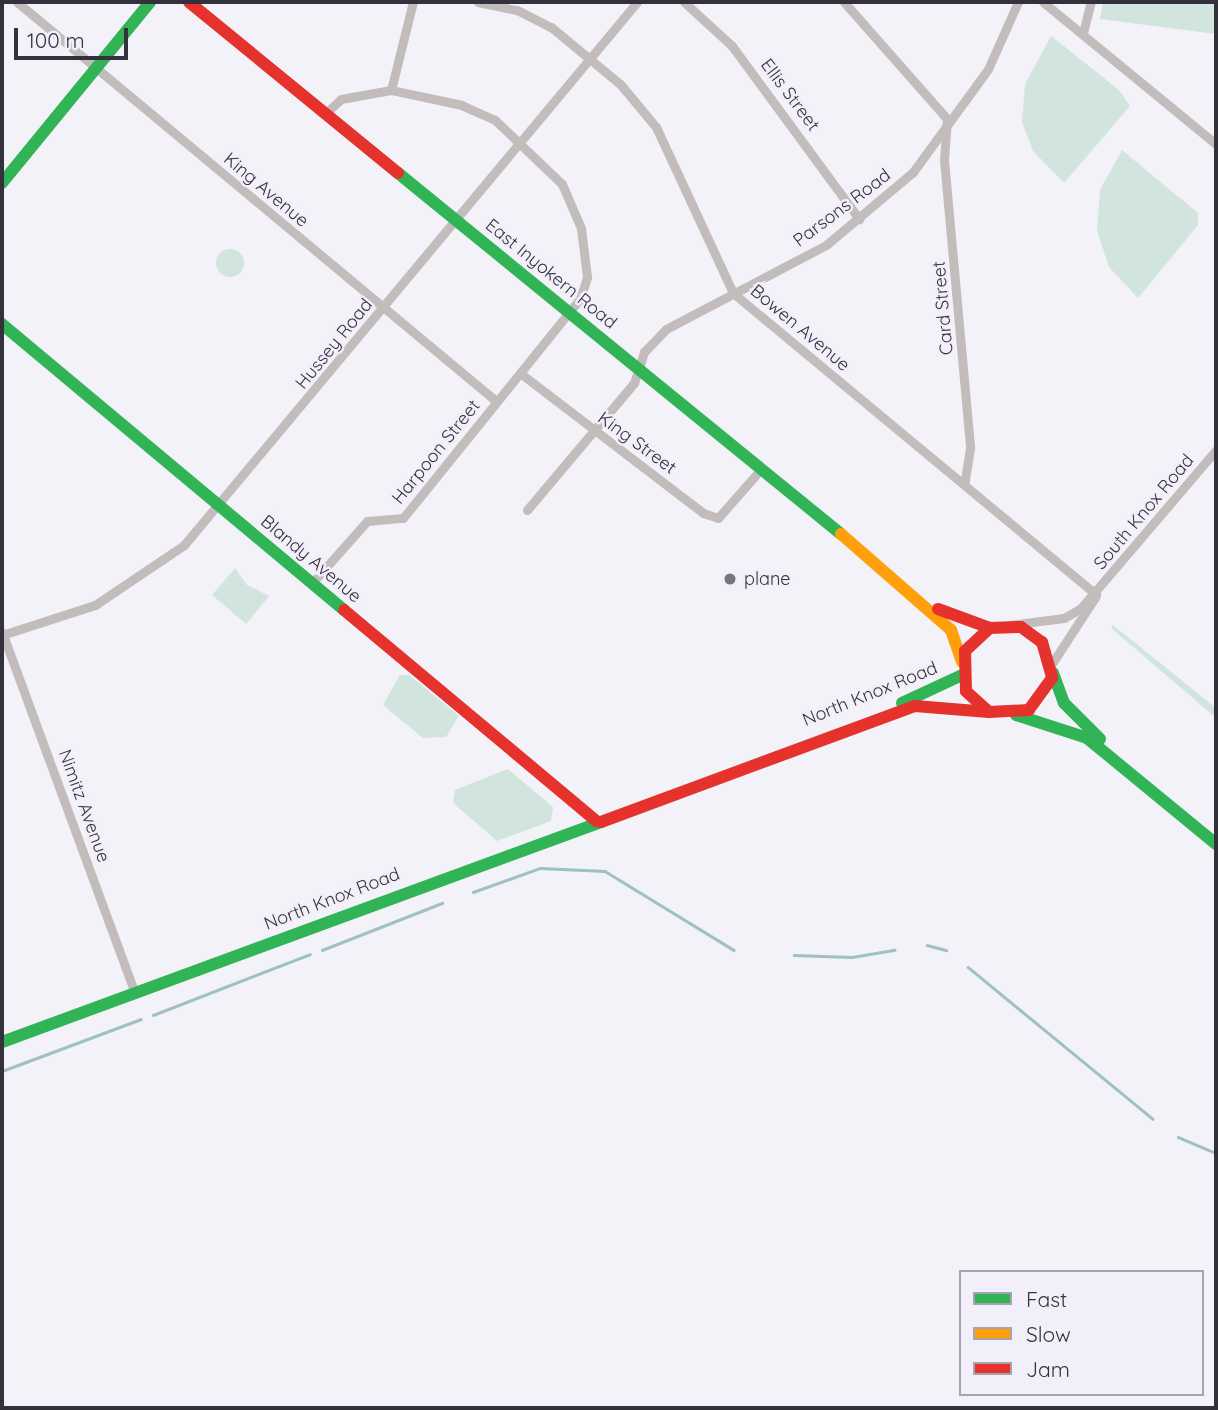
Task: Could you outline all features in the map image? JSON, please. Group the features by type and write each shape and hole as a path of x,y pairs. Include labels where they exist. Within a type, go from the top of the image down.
{"street":[{"name":"King Avenue","path":"17,2 496,401"},
{"path":"2,183 150,2"},
{"name":"East Inyokern Road","path":"189,2 890,574 944,613 990,628"},
{"path":"326,113 341,99 391,90 413,2"},
{"name":"Bowen Avenue","path":"478,2 534,17 590,58 647,113 733,293 1096,594"},
{"name":"Hussey Road","path":"2,634 70,616 121,592 165,562 219,505 521,139 638,2"},
{"name":"Ellis Street","path":"684,2 733,46 859,219"},
{"path":"844,2 942,109 948,128"},
{"name":"Parsons Road","path":"527,510 593,433 640,369 649,344 666,329 800,260 859,219 913,172 948,128 988,69 1018,2"},
{"path":"1043,2 1216,144"},
{"path":"1083,33 1091,2"},
{"name":"Harpoon Street","path":"312,583 367,521 403,518 569,312 587,277 581,228 562,184 521,139 462,105 391,90"},
{"name":"Card Street","path":"948,128 944,160 970,448 964,484"},
{"name":"Blandy Avenue","path":"2,324 596,821"},
{"name":"King Street","path":"520,373 593,433 703,513 718,518 761,469"},
{"name":"South Knox Road","path":"1051,667 1096,594 1216,450"},
{"name":"East Inyokern Road","path":"890,574 951,630 962,669"},
{"name":"South Knox Road","path":"1009,625 1063,618 1096,594"},
{"path":"1216,834 1078,720 1051,667 1042,642 1009,625 990,628 972,641 962,669 975,703 989,712 1016,715 1087,738 1216,844"},
{"name":"Nimitz Avenue","path":"2,634 134,991"},
{"path":"1016,715 1039,702 1051,667"},
{"name":"North Knox Road","path":"676,792 962,669"},
{"name":"North Knox Road","path":"2,1042 134,991 915,706 989,712"}],"green space":[{"path":"1103,2 1216,2 1216,34 1100,19"},
{"path":"1051,36 1119,90 1130,106 1064,183 1033,151 1022,122 1025,84"},
{"path":"1122,150 1198,213 1198,225 1138,298 1109,267 1097,231 1100,190"},
{"path":"230,249 240,253 244,263 240,273 230,277 220,273 216,263 220,253"},
{"path":"235,568 247,585 269,596 246,624 212,595"},
{"path":"1113,625 1216,708 1216,718 1111,628"},
{"path":"400,675 409,675 459,716 446,737 423,738 383,705"},
{"path":"508,769 553,807 551,821 497,841 453,803 455,790"}],"waterway":[{"path":"473,892 540,868 605,871 734,950"},
{"path":"322,950 442,903"},
{"path":"927,945 946,950"},
{"path":"794,955 852,957 894,950"},
{"path":"153,1015 310,954"},
{"path":"968,967 1153,1119"},
{"path":"2,1071 141,1019"},
{"path":"1178,1137 1216,1153"}],"traffic: fast":[{"path":"2,183 150,2"},
{"path":"398,173 841,534"},
{"path":"2,324 344,610"},
{"path":"1053,673 1064,703 1100,739"},
{"path":"902,703 962,675"},
{"path":"1016,715 1087,738 1216,844"},
{"path":"2,1042 601,822"}],"traffic: slow":[{"path":"841,534 951,630 962,662"}],"traffic: jam":[{"path":"189,2 398,173"},
{"path":"938,609 990,628 1021,627 1042,642 1052,678 1029,710 989,712 966,691 965,651 990,628"},
{"path":"344,610 596,821"},
{"path":"601,822 915,706 989,712"}],"place":[{"name":"plane","path":"730,579"}]}
